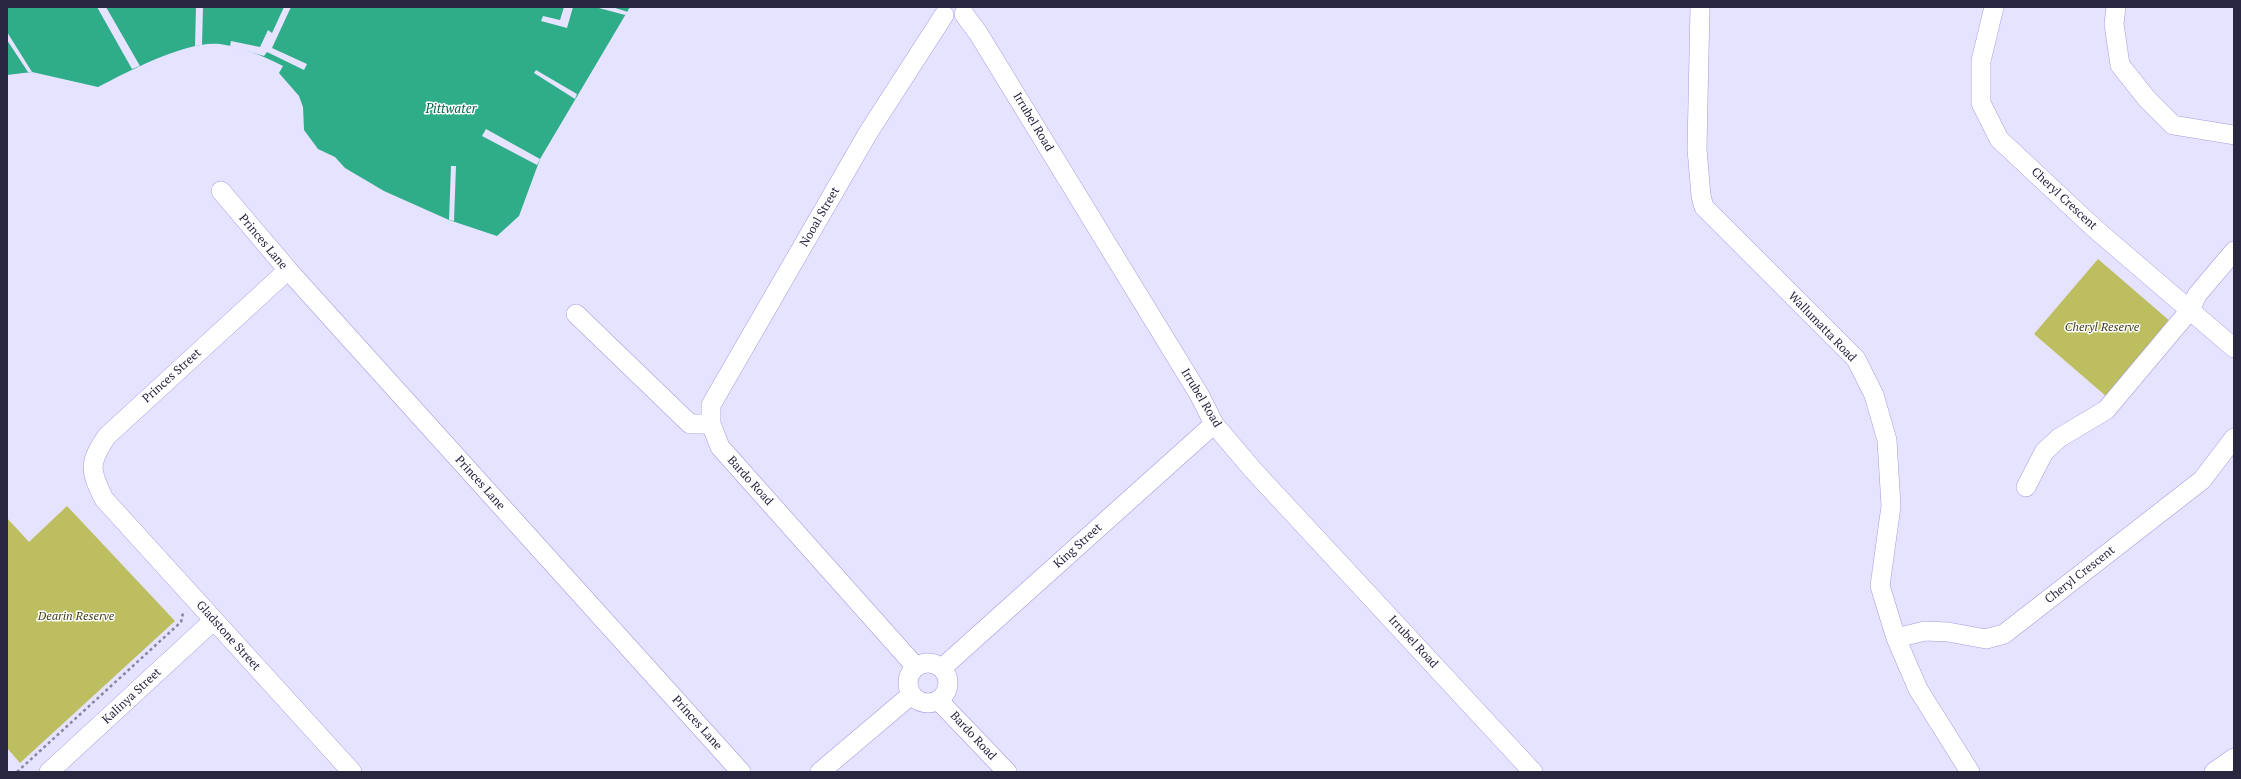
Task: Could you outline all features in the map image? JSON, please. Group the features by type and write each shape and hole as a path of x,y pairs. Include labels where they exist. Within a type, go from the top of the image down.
{"street":[{"name":"Wallumatta Road","path":"1700,7 1697,149 1701,196 1704,207 1856,359 1874,395 1887,440 1891,506 1880,586 1896,638 1918,689 1970,772"},
{"name":"Cheryl Crescent","path":"1994,7 1981,61 1981,103 1999,139 2093,227 2234,348"},
{"path":"2116,7 2114,24 2120,65 2147,99 2173,125 2234,135"},
{"path":"942,11 954,19 965,10"},
{"name":"Irrubel Road","path":"965,10 1200,396 1214,424 1259,476 1533,772"},
{"name":"Nooal Street","path":"711,424 711,406 868,133 942,11"},
{"name":"Princes Lane","path":"221,191 288,270 741,772"},
{"path":"2026,487 2044,452 2059,438 2106,410 2190,310 2198,295 2234,251"},
{"name":"Princes Street","path":"104,499 93,478 94,456 107,436 288,270"},
{"path":"576,314 690,424 711,424"},
{"name":"Bardo Road","path":"711,424 720,447 916,667"},
{"name":"King Street","path":"942,668 1214,424"},
{"name":"Cheryl Crescent","path":"1896,638 1925,631 1948,632 1986,639 2004,634 2202,480 2234,438"},
{"name":"Gladstone Street","path":"104,499 352,772"},
{"name":"Kalinya Street","path":"50,772 214,620"},
{"path":"928,663 942,668 949,681 949,688 939,701 928,704 920,702 911,695 908,683 909,676 916,667 928,663"},
{"path":"820,772 911,695"},
{"name":"Bardo Road","path":"939,701 1006,772"},
{"path":"2214,772 2234,758"}],"path":[{"path":"17,772 181,622 184,615 181,608"}],"green space":[{"name":"Cheryl Reserve","path":"2098,259 2171,322 2107,397 2034,334"},
{"name":"Dearin Reserve","path":"67,506 175,621 20,763 7,748 7,518 29,542"}],"water":[{"name":"Pittwater","path":"7,7 630,7 540,159 519,216 497,236 449,220 384,191 345,168 335,157 318,149 304,130 303,107 299,96 279,73 283,66 253,52 237,47 220,44 206,44 191,47 158,58 98,87 32,72 7,75"}],"pier":[{"path":"97,7 106,7 140,66 132,69"},
{"path":"196,7 203,7 202,45 195,46"},
{"path":"284,7 291,7 272,48 307,64 304,70 267,52 264,56 230,46 231,41 260,47 268,30 272,33"},
{"path":"564,7 573,7 567,28 541,21 543,16 560,20"},
{"path":"595,7 612,7 628,12 625,15"},
{"path":"7,32 32,72 28,72 7,40"},
{"path":"536,70 577,94 575,99 534,73"},
{"path":"486,129 540,159 537,165 482,136"},
{"path":"451,166 456,166 454,221 449,220"}]}
